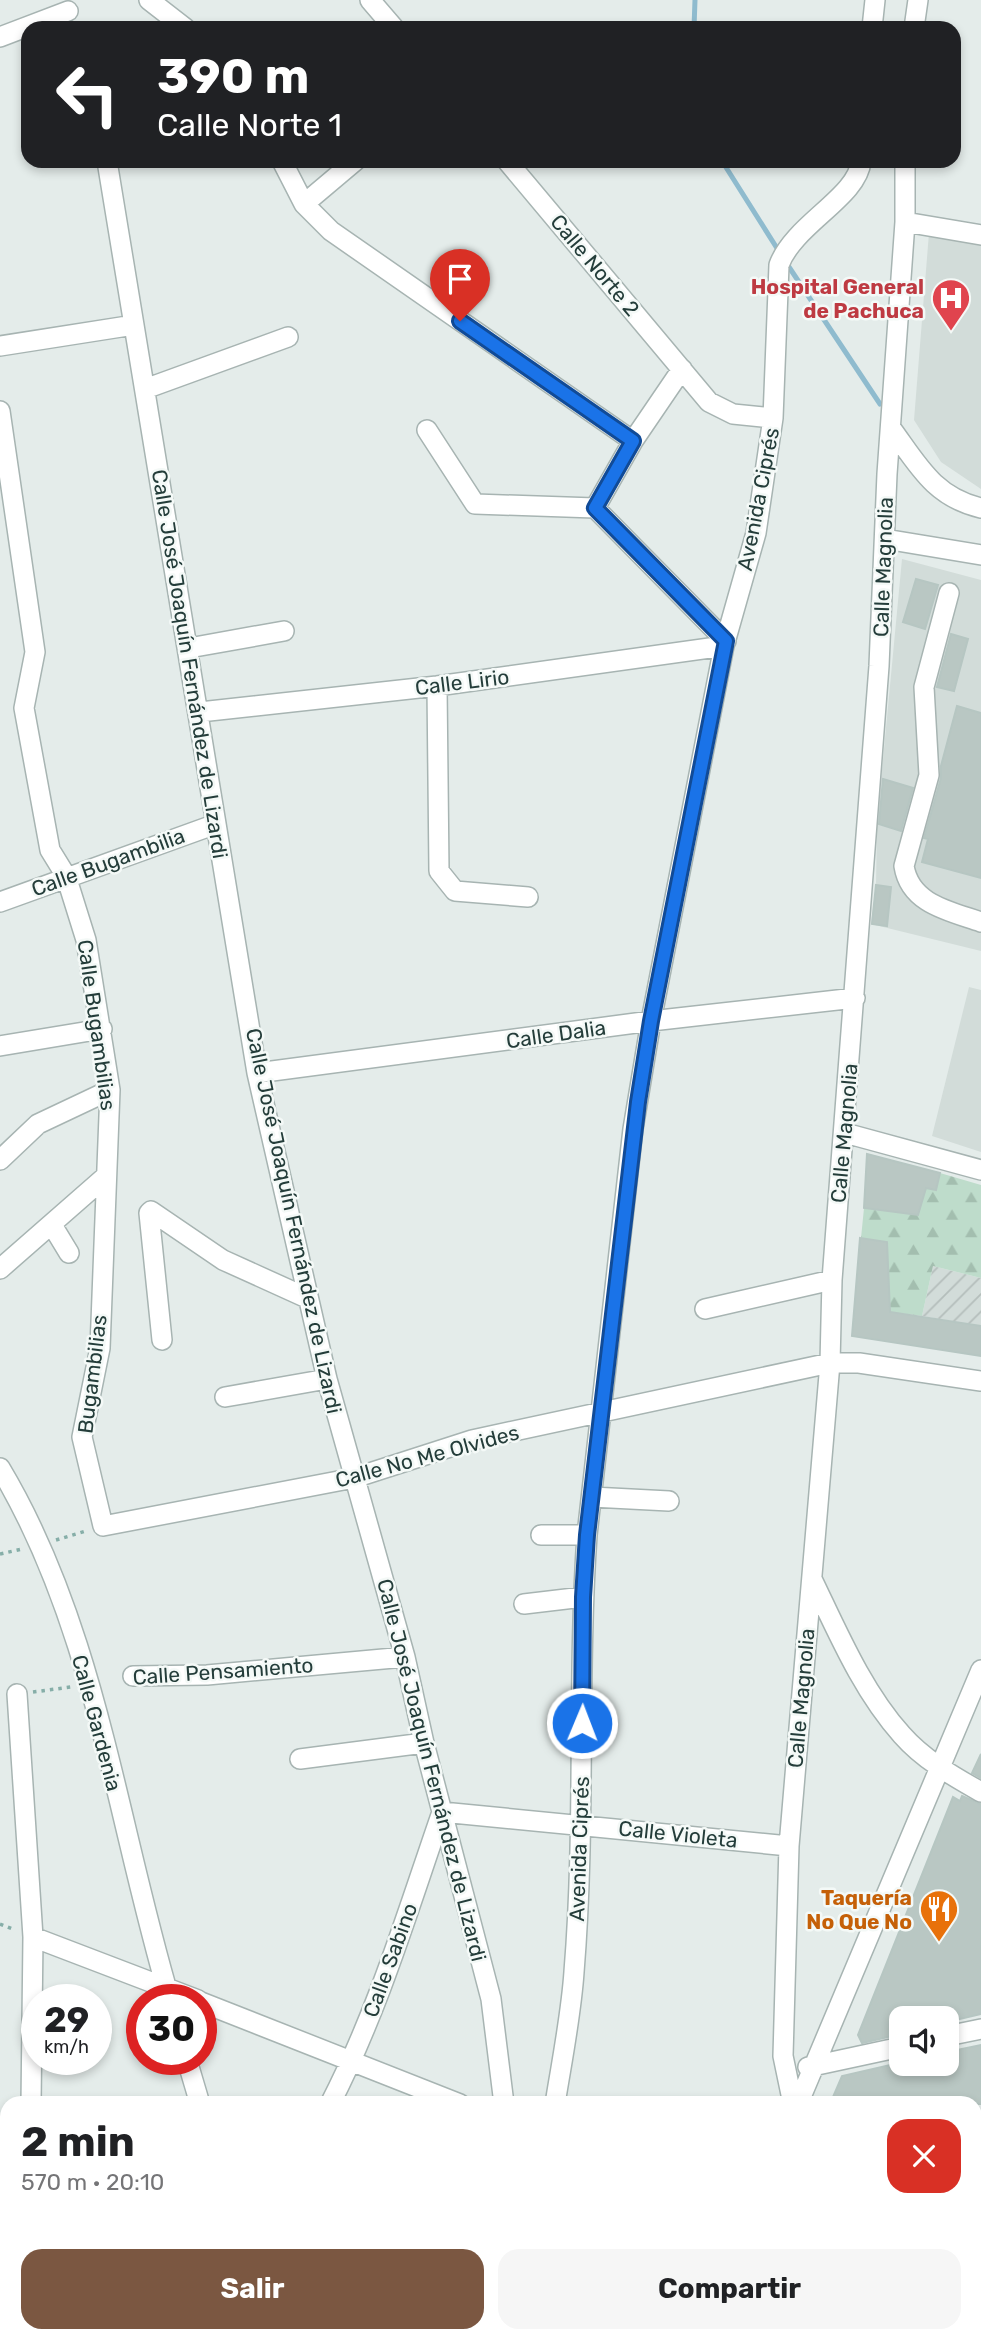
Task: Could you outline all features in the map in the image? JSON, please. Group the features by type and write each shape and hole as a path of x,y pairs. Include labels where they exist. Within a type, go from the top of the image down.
{"street":[{"path":"149,0 177,21"},
{"path":"370,0 388,21"},
{"path":"873,21 875,0"},
{"path":"915,21 918,0"},
{"path":"45,21 68,13"},
{"path":"0,37 21,30"},
{"name":"Calle José Joaquín Fernández de Lizardi","path":"108,168 200,712 257,1073 327,1379 405,1657 424,1743 491,1999 504,2096"},
{"path":"286,168 304,204 331,231 633,441"},
{"path":"304,204 347,168"},
{"name":"Calle Norte 2","path":"513,168 709,402 722,410 773,418"},
{"name":"Avenida Ciprés","path":"556,2096 574,1973 581,1825 583,1597 587,1535 634,1129 651,1021 725,644 756,533 773,418 779,265 788,245 851,186 858,168"},
{"name":"Calle Magnolia","path":"794,2096 783,2056 789,1846 830,1363 832,1280 878,680 884,539 905,222 905,168"},
{"path":"905,222 981,235"},
{"path":"0,346 134,326"},
{"path":"145,389 288,337"},
{"path":"595,508 633,441 682,369"},
{"name":"Calle Bugambilias","path":"0,411 35,652 24,708 50,850 66,876 86,940 102,1029 111,1122 105,1177"},
{"path":"891,428 930,483 960,503 981,508"},
{"path":"427,430 475,504 595,508 725,644"},
{"path":"884,539 981,555"},
{"path":"949,593 925,687 929,775 904,866 911,886 930,904 981,922"},
{"path":"189,648 284,631"},
{"name":"Calle Lirio","path":"200,712 437,686 725,644"},
{"path":"437,686 439,871 455,891 528,897"},
{"name":"Calle Bugambilia","path":"0,902 216,824"},
{"name":"Calle Dalia","path":"257,1073 651,1021 855,998"},
{"path":"0,1046 102,1029"},
{"path":"0,1160 38,1124 110,1090"},
{"path":"845,1133 981,1170"},
{"path":"0,1269 105,1177"},
{"name":"Bugambilias","path":"103,1526 82,1437 100,1348 105,1177"},
{"path":"162,1340 149,1213 151,1211 223,1260 307,1298"},
{"path":"52,1225 69,1253"},
{"path":"705,1309 832,1280"},
{"name":"Calle No Me Olvides","path":"103,1526 354,1478 472,1440 830,1363 859,1363 981,1381"},
{"path":"225,1398 327,1379"},
{"name":"Calle Gardenia","path":"0,1468 26,1511 40,1545 88,1685 165,1984"},
{"path":"592,1497 669,1501"},
{"path":"541,1535 587,1535"},
{"path":"812,1580 866,1683 902,1735 940,1768 981,1792"},
{"path":"524,1604 583,1597"},
{"name":"Calle Pensamiento","path":"133,1676 207,1675 405,1657"},
{"path":"800,2096 816,2066 981,1670"},
{"path":"17,1694 33,1937 31,2096"},
{"path":"300,1759 424,1743"},
{"name":"Calle Violeta","path":"442,1812 789,1846"},
{"name":"Calle Sabino","path":"334,2096 352,2061 380,1992 442,1812"},
{"path":"33,1937 144,1984"},
{"path":"217,2008 440,2096"},
{"path":"959,2034 981,2029"},
{"path":"786,2071 889,2050"},
{"path":"191,2075 198,2096"}],"path":[{"path":"40,1545 103,1526"},
{"path":"17,1694 88,1685"}],"shaded area":[{"name":"Hospital General de Pachuca","path":"929,233 981,244 981,489 941,462 914,420"},
{"path":"902,559 981,580 981,951 871,924 876,885 877,823"},
{"path":"969,987 981,990 981,1152 932,1136"},
{"path":"933,1266 981,1278 981,1326 922,1316"}],"green space":[{"path":"940,1173 981,1185 981,1278 933,1266 922,1316 890,1312 887,1243 861,1238 864,1208 918,1215 926,1188 936,1189"}],"building":[{"path":"916,579 938,585 925,629 903,622"},
{"path":"951,634 968,639 954,691 937,687"},
{"path":"957,706 981,713 981,878 922,862 928,839 924,838"},
{"path":"883,779 913,788 901,831 879,824"},
{"path":"876,885 891,887 887,926 872,924"},
{"path":"867,1154 940,1173 936,1190 926,1188 918,1215 864,1208"},
{"path":"860,1238 887,1242 890,1312 981,1326 981,1356 852,1336"},
{"path":"981,1754 981,1778 972,1773"},
{"path":"962,1796 981,1804 981,2014 959,2019 959,2006 889,2006 889,2037 862,2043 858,2035 953,1797 960,1801"},
{"path":"981,2045 981,2096 833,2096 842,2076 889,2065 889,2076 959,2076 959,2050"}],"waterway":[{"path":"694,21 695,0"},
{"path":"726,168 780,253"},
{"path":"785,261 880,404"}],"place":[{"name":"Hospital General de Pachuca","path":"951,332"},
{"name":"Taquería No Que No","path":"939,1943"}],"route":[{"path":"460,321 633,441 595,508 726,641 651,1021 634,1129 587,1535 583,1597 582,1723"}]}
